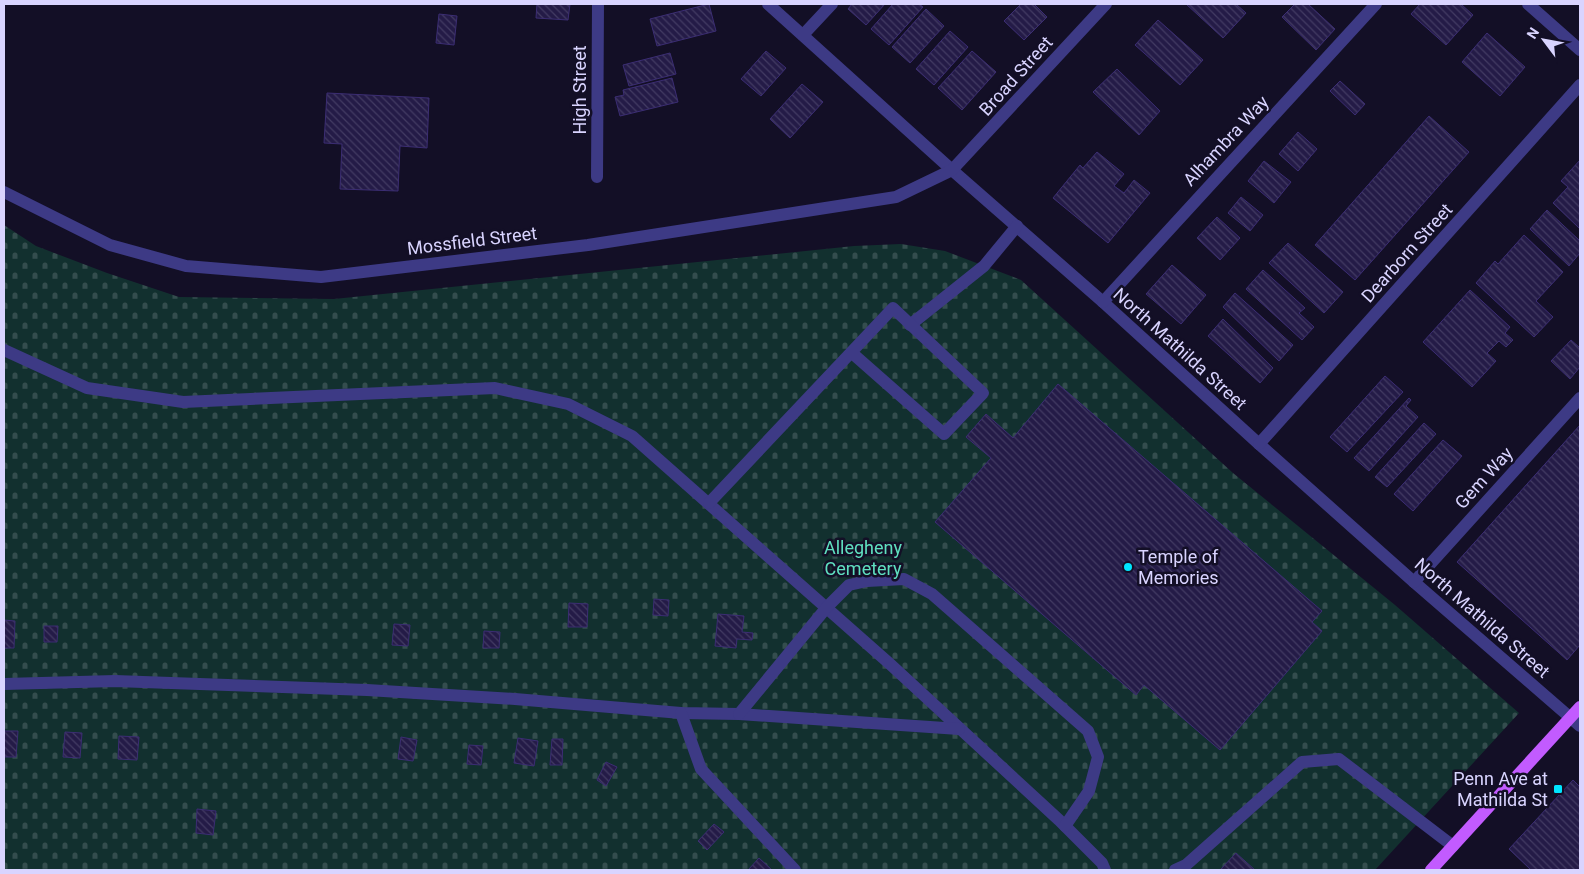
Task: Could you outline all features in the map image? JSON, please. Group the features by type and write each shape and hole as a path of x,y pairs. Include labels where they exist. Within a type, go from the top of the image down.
{"main road":[{"path":"1431,870 1580,707"}],"street":[{"name":"High Street","path":"597,177 598,4"},
{"name":"North Mathilda Street","path":"768,4 1414,582 1580,726"},
{"path":"803,35 832,4"},
{"name":"Broad Street","path":"952,170 1106,4"},
{"name":"Alhambra Way","path":"1103,302 1376,4"},
{"path":"1528,4 1580,50"},
{"name":"Dearborn Street","path":"1259,444 1580,86"},
{"name":"Mossfield Street","path":"4,192 110,245 186,266 321,277 588,245 896,197 952,170"},
{"path":"910,325 984,266 1017,226"},
{"path":"709,503 893,308 983,393 944,434 852,353"},
{"path":"4,350 87,388 183,402 495,388 568,404 632,436 827,607 1066,826 1102,863 1105,870"},
{"name":"Gem Way","path":"1414,582 1580,398"},
{"path":"739,714 827,607 849,585 867,580 904,579 932,594 1088,730 1098,757 1089,791 1066,826"},
{"path":"4,684 115,681 367,690 515,699 681,713 739,714 959,729"},
{"path":"681,713 701,769 796,870"},
{"path":"1174,870 1186,865 1302,762 1339,759 1453,846"}],"green space":[{"name":"Allegheny Cemetery","path":"4,225 36,246 107,273 179,297 334,299 854,246 901,244 945,251 1021,280 1233,473 1395,605 1519,713 1375,870 4,870"}],"building":[{"path":"537,4 570,4 568,20 536,18"},
{"path":"709,4 716,31 657,46 650,19"},
{"path":"852,4 885,4 866,25 848,9"},
{"path":"893,4 919,4 923,7 889,45 871,29"},
{"path":"1021,4 1034,4 1047,17 1024,40 1004,21"},
{"path":"1186,4 1236,4 1246,13 1223,38"},
{"path":"1295,4 1308,4 1335,29 1316,50 1282,17"},
{"path":"1420,4 1461,4 1473,15 1446,45 1411,14"},
{"path":"926,9 944,26 910,63 892,47"},
{"path":"439,14 457,16 454,45 436,43"},
{"path":"1158,20 1203,60 1180,85 1135,45"},
{"path":"950,31 968,47 934,85 916,69"},
{"path":"1487,33 1525,67 1500,96 1462,62"},
{"path":"766,51 786,68 761,96 741,79"},
{"path":"972,51 996,72 962,110 938,88"},
{"path":"670,53 676,74 629,86 623,65"},
{"path":"1117,69 1160,111 1139,135 1093,92"},
{"path":"672,78 678,102 620,116 615,97 624,95 623,90"},
{"path":"1340,81 1365,104 1355,115 1330,91"},
{"path":"802,84 823,102 790,138 770,119"},
{"path":"327,93 429,98 427,148 400,146 398,191 340,189 342,144 324,143"},
{"path":"1429,116 1469,152 1355,280 1315,245"},
{"path":"1298,132 1317,149 1298,171 1279,154"},
{"path":"1097,152 1124,174 1114,186 1124,193 1134,180 1150,193 1108,243 1053,198 1080,165 1083,168"},
{"path":"1580,160 1580,229 1553,203 1568,187 1561,181"},
{"path":"1264,161 1291,182 1274,203 1248,181"},
{"path":"1241,197 1263,215 1250,231 1228,213"},
{"path":"1547,210 1580,241 1580,253 1569,266 1530,229"},
{"path":"1217,217 1240,238 1220,260 1197,238"},
{"path":"1524,235 1563,272 1536,301 1553,317 1534,337 1476,283 1495,261 1498,264"},
{"path":"1288,243 1343,292 1324,313 1269,263"},
{"path":"1172,265 1206,295 1181,324 1146,294"},
{"path":"1263,270 1305,308 1299,313 1314,327 1302,340 1246,289"},
{"path":"1470,290 1510,327 1505,333 1513,340 1506,347 1499,341 1487,353 1496,361 1472,387 1423,342"},
{"path":"1235,293 1293,345 1279,361 1223,307"},
{"path":"1223,319 1273,368 1260,383 1208,336"},
{"path":"1571,340 1580,348 1580,367 1570,379 1551,361"},
{"path":"1385,376 1403,392 1347,452 1330,437"},
{"name":"Temple of Memories","path":"1058,384 1322,611 1312,622 1322,631 1220,750 1144,685 1136,695 935,522 991,458 966,437 986,414 1013,438"},
{"path":"1409,398 1411,400 1406,406 1418,417 1369,471 1354,458"},
{"path":"1424,423 1436,434 1387,487 1375,477"},
{"path":"1580,425 1580,645 1567,660 1457,562"},
{"path":"1443,440 1462,456 1413,511 1394,494"},
{"path":"654,599 669,600 668,616 653,615"},
{"path":"569,603 588,604 587,627 568,627"},
{"path":"718,614 744,616 742,632 753,633 752,640 737,639 736,648 715,646"},
{"path":"4,620 15,621 14,648 4,648"},
{"path":"394,624 410,625 408,646 392,645"},
{"path":"44,626 58,626 57,642 44,642"},
{"path":"484,631 500,632 499,648 483,648"},
{"path":"4,731 18,731 16,757 4,757"},
{"path":"65,732 82,733 80,758 63,757"},
{"path":"119,736 139,737 137,760 118,759"},
{"path":"401,737 417,740 413,761 398,759"},
{"path":"518,738 538,741 534,766 514,763"},
{"path":"552,739 563,739 562,765 550,765"},
{"path":"469,745 483,746 481,765 467,764"},
{"path":"606,762 617,767 606,786 597,780"},
{"path":"1573,780 1580,787 1580,870 1531,870 1509,849"},
{"path":"197,809 216,811 213,835 196,833"},
{"path":"714,824 724,832 707,850 698,841"},
{"path":"1236,853 1255,870 1220,870"},
{"path":"759,858 772,870 748,870"}],"place":[{"name":"Temple of Memories","path":"1128,567"},
{"name":"Penn Ave at Mathilda St","path":"1558,789"}]}
